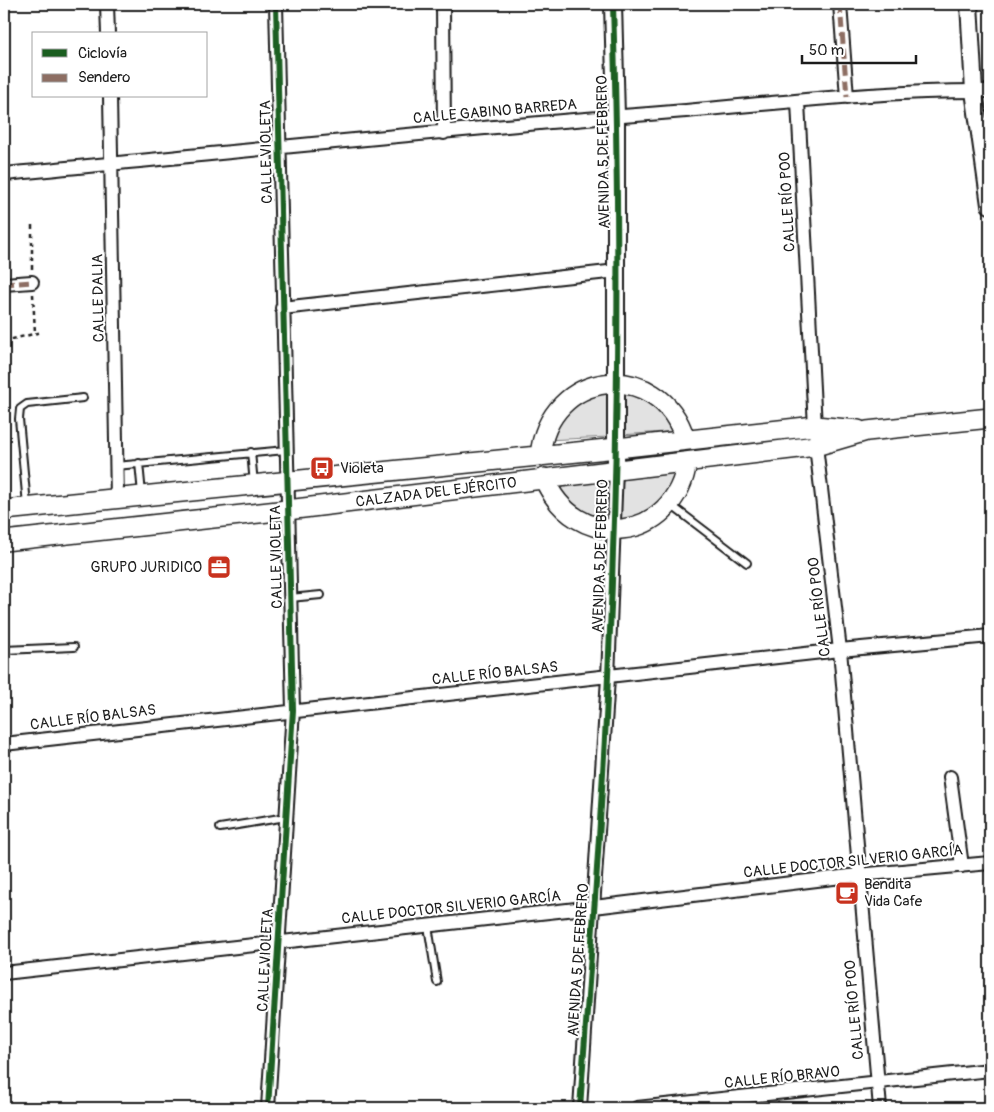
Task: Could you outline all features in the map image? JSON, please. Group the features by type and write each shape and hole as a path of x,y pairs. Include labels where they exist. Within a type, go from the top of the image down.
{"main road":[{"path":"540,456 542,442 550,420 561,404 576,392 595,385 617,382 643,389 660,398 674,414 685,439"},
{"name":"CALZADA DEL EJÉRCITO","path":"4,541 287,510 816,446 866,431 990,418"},
{"name":"CALZADA DEL EJÉRCITO","path":"4,510 540,456 815,426 866,431"},
{"path":"544,478 554,499 567,513 590,525 614,530 639,526 655,517 670,504 680,489 687,462"}],"street":[{"path":"107,4 108,32"},
{"name":"CALLE VIOLETA","path":"268,1108 293,710 276,4"},
{"path":"443,4 444,133"},
{"name":"AVENIDA 5 DE FEBRERO","path":"580,1108 608,678 616,469 616,116 613,4"},
{"path":"840,4 847,97"},
{"path":"969,4 982,91 990,205"},
{"name":"CALLE GABINO BARREDA","path":"4,174 616,116 847,97 982,91"},
{"name":"CALLE DALIA","path":"110,98 117,499"},
{"name":"CALLE RÍO POO","path":"798,102 816,446 840,650 858,875 880,1108"},
{"path":"282,308 617,271"},
{"path":"4,284 32,282"},
{"name":"CALLE RÍO BALSAS","path":"4,744 293,710 608,678 840,650 990,636"},
{"path":"950,777 962,866"},
{"name":"CALLE DOCTOR SILVERIO GARCÍA","path":"4,972 428,926 858,875 990,863"},
{"name":"CALLE RÍO BRAVO","path":"637,1108 990,1070"}],"lane":[{"path":"27,507 20,410 27,404 83,398"},
{"path":"116,466 286,450"},
{"path":"251,452 254,484"},
{"path":"139,463 142,496"},
{"path":"670,504 747,564"},
{"path":"290,598 321,595"},
{"path":"4,650 74,647"},
{"path":"220,828 286,818"},
{"path":"428,926 437,982"}],"path":[{"path":"4,341 42,332"}],"shaded area":[{"path":"619,388 637,390 679,431 620,435"},
{"path":"607,389 609,437 546,440 564,404"},
{"path":"675,465 674,486 665,499 644,513 621,519 621,472"},
{"path":"607,476 605,527 550,485"}],"marked path":[{"path":"840,4 847,97"},
{"path":"4,284 32,282"}],"cycle path":[{"path":"268,1108 293,710 276,4"},
{"path":"580,1108 596,892 612,592 617,340 617,172 613,4"}],"place":[{"name":"Violeta","path":"322,468"},
{"name":"GRUPO JURIDICO","path":"219,567"},
{"name":"Bendita Vida Cafe","path":"847,893"}]}
